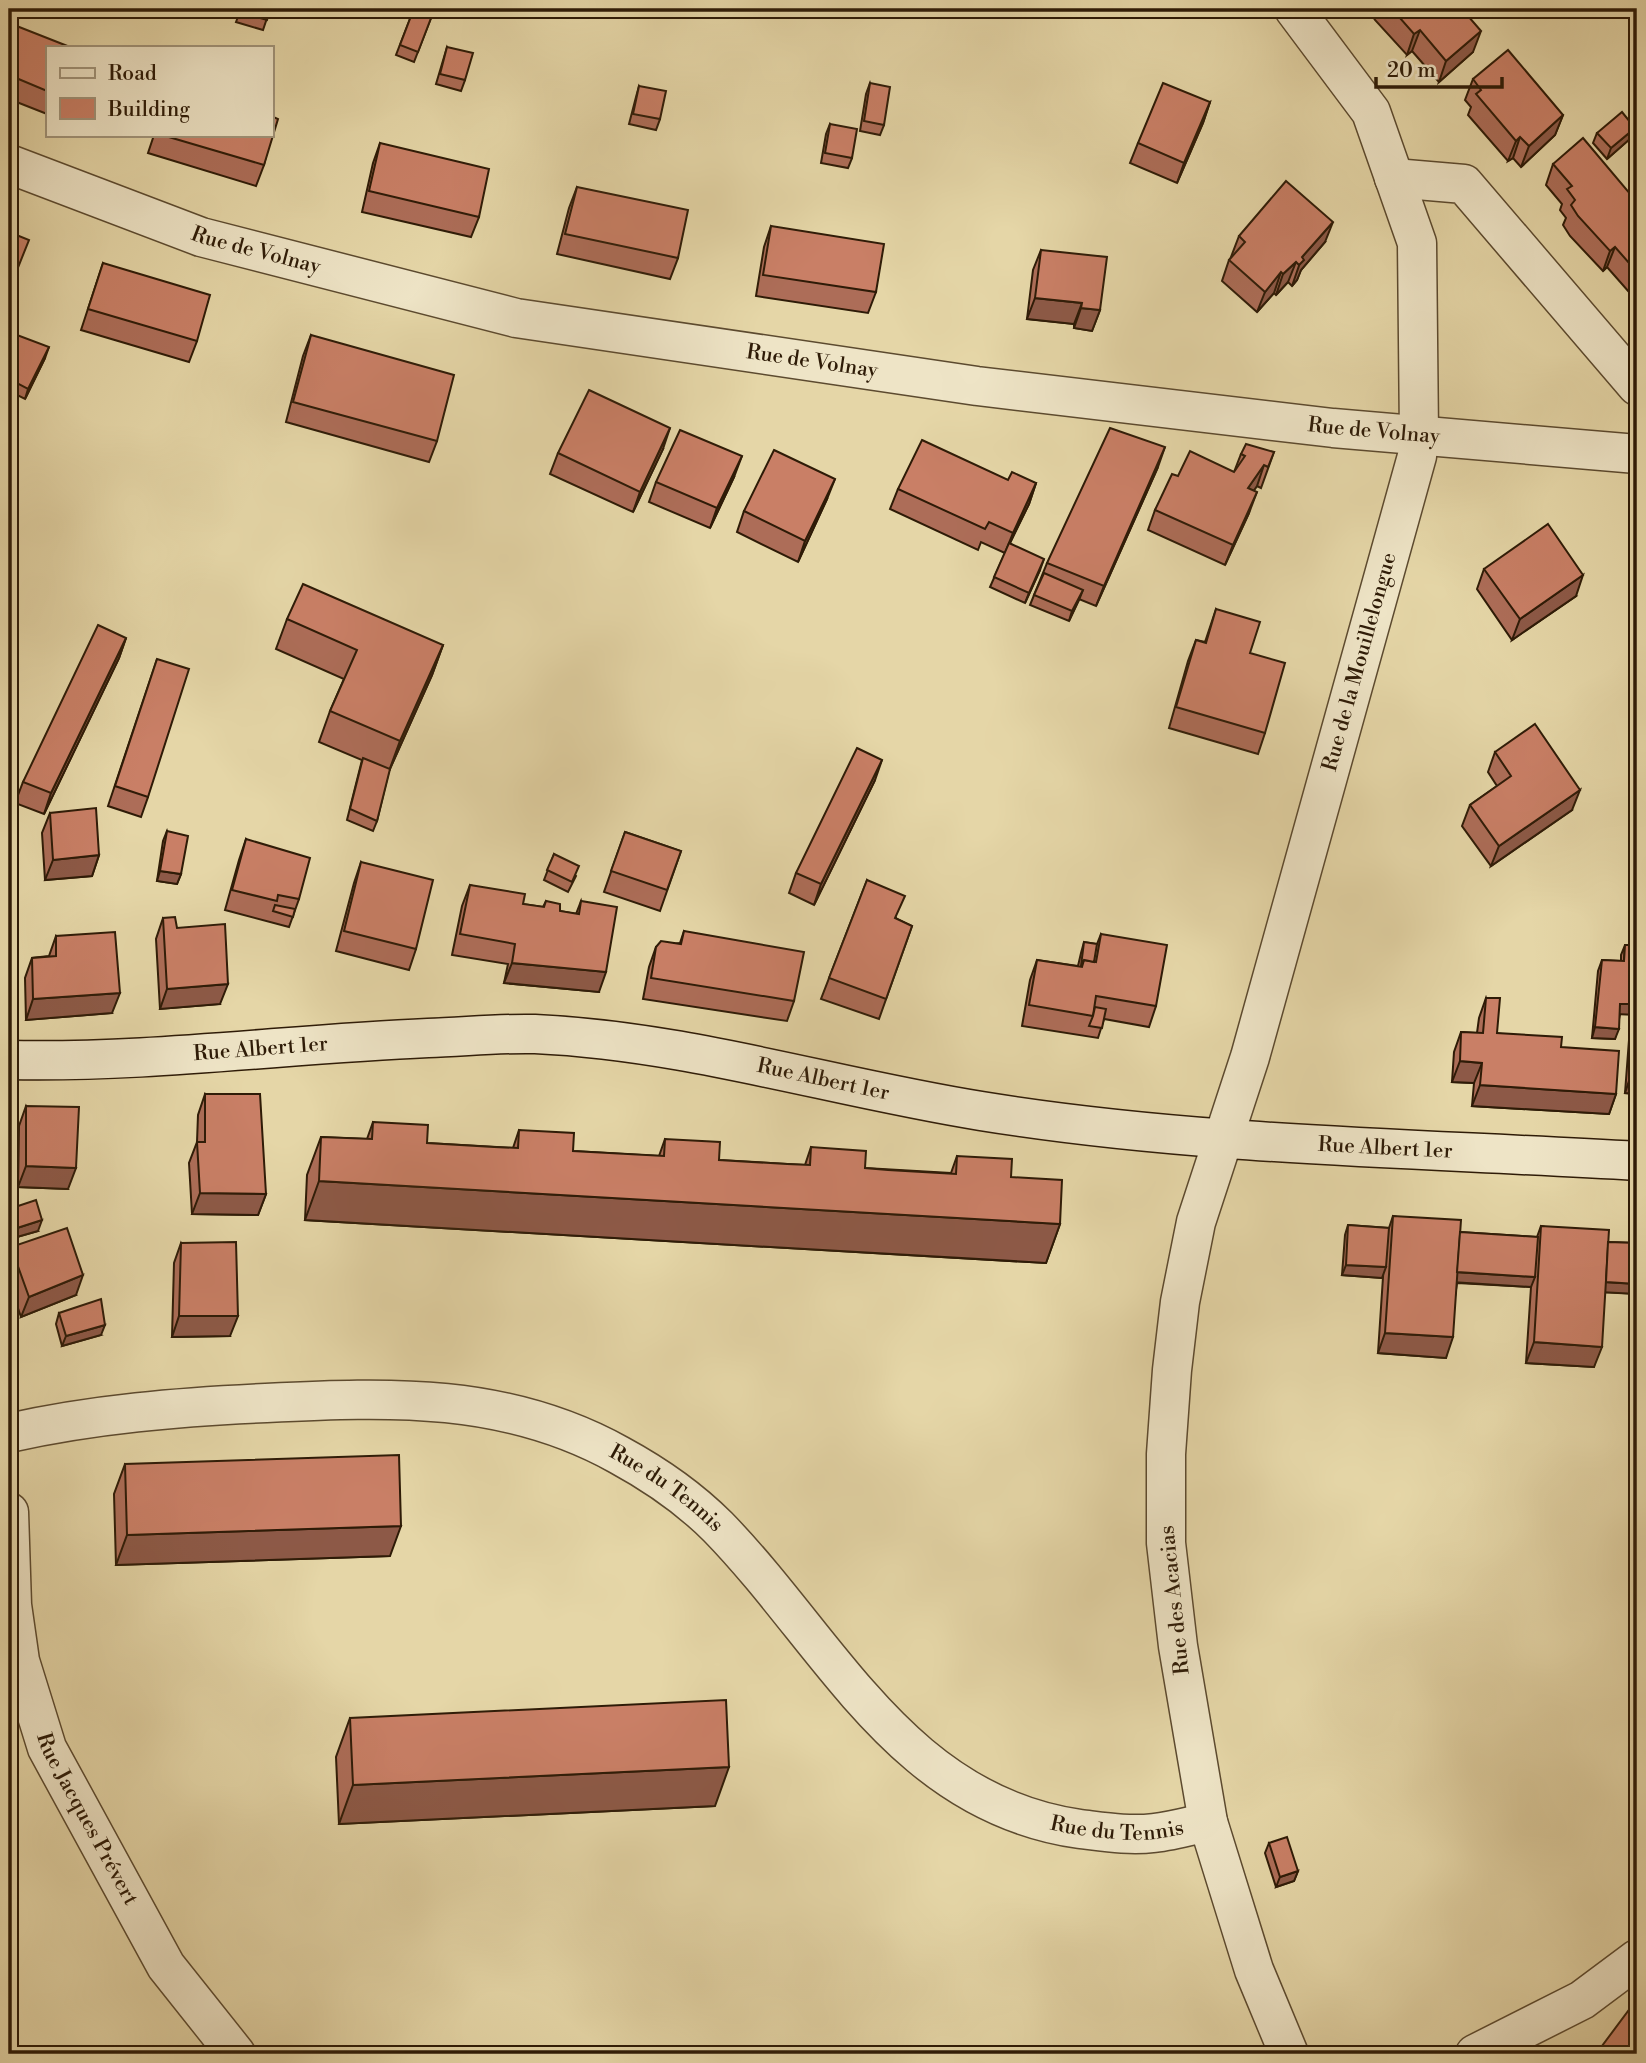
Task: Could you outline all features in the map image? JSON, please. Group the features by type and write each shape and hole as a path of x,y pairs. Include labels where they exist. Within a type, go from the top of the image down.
{"street":[{"name":"Rue de la Mouillelongue","path":"1223,1137 1265,1007 1417,456 1419,434 1417,243 1371,112 1294,9"},
{"name":"Rue de Volnay","path":"9,164 201,237 516,318 977,386 1333,428 1637,454"},
{"path":"1394,178 1464,184 1637,386"},
{"name":"Rue Albert 1er","path":"9,1060 168,1056 388,1040 532,1034 630,1042 718,1055 977,1111 1118,1131 1637,1161"},
{"name":"Rue des Acacias","path":"1223,1137 1196,1222 1180,1302 1166,1454 1166,1543 1178,1646 1208,1822 1254,1970 1289,2054"},
{"name":"Rue du Tennis","path":"9,1433 171,1407 319,1401 417,1398 470,1403 520,1415 572,1432 618,1454 678,1493 715,1524 754,1566 869,1708 914,1753 955,1784 1004,1811 1058,1826 1119,1834 1156,1833 1208,1822"},
{"name":"Rue Jacques Prévert","path":"9,1512 12,1605 20,1661 47,1748 166,1966 236,2054"},
{"path":"1475,2054 1582,2000 1637,1959"}],"building":[{"path":"241,9 270,9 267,20 240,12"},
{"path":"1392,9 1462,9 1481,31 1446,61 1420,30 1414,34"},
{"path":"413,11 431,18 418,52 400,45"},
{"path":"9,23 67,46 46,46 46,91 9,75"},
{"path":"447,47 473,53 465,80 440,74"},
{"path":"1508,50 1563,115 1529,146 1520,137 1516,141 1476,94 1481,90 1473,79"},
{"path":"870,83 890,87 884,125 864,121"},
{"path":"1163,83 1210,102 1184,163 1138,143"},
{"path":"639,86 666,91 660,119 633,114"},
{"path":"1622,112 1635,128 1611,148 1597,133"},
{"path":"273,117 278,119 273,135"},
{"path":"830,124 857,129 852,158 825,153"},
{"path":"165,136 273,136 264,165"},
{"path":"1583,138 1637,202 1637,272 1615,247 1610,251 1578,216 1571,205 1575,200 1567,189 1572,186 1553,164"},
{"path":"380,143 489,169 479,217 369,191"},
{"path":"1286,181 1333,222 1302,257 1304,260 1299,265 1296,262 1283,274 1281,272 1265,292 1229,260 1245,242 1239,236"},
{"path":"577,187 688,210 678,258 565,234"},
{"path":"771,226 884,244 876,292 763,275"},
{"path":"9,232 29,240 11,285 9,284"},
{"path":"1041,250 1107,257 1100,310 1081,308 1082,303 1035,298"},
{"path":"103,263 210,295 197,341 88,309"},
{"path":"9,332 49,347 28,389 9,379"},
{"path":"311,335 454,375 437,441 293,402"},
{"path":"589,390 670,428 640,492 558,453"},
{"path":"1110,428 1165,447 1104,586 1047,563"},
{"path":"680,430 742,456 717,508 656,482"},
{"path":"922,440 1008,480 1012,472 1036,483 1013,533 989,522 985,529 898,489"},
{"path":"1246,444 1274,452 1268,467 1264,465 1248,488 1257,492 1233,545 1155,510 1172,474 1178,476 1190,451 1234,472 1245,456 1241,454"},
{"path":"774,450 835,479 805,541 744,511"},
{"path":"1548,524 1583,575 1520,619 1484,569"},
{"path":"1009,543 1044,559 1029,593 994,577"},
{"path":"1044,573 1083,590 1072,611 1034,595"},
{"path":"303,584 443,645 400,741 330,711 357,650 287,619"},
{"path":"1216,609 1260,622 1250,653 1285,663 1265,733 1176,707 1196,640 1206,643"},
{"path":"98,625 126,638 51,793 23,782"},
{"path":"157,659 189,669 148,797 115,786"},
{"path":"1535,724 1580,790 1499,846 1470,805 1511,776 1495,752"},
{"path":"857,748 882,760 821,884 796,873"},
{"path":"363,758 390,769 377,821 350,809"},
{"path":"96,808 99,855 53,860 50,813"},
{"path":"167,831 188,836 181,874 160,871"},
{"path":"625,832 681,851 667,890 611,871"},
{"path":"246,839 310,858 299,899 278,895 277,901 232,890"},
{"path":"554,854 579,866 572,882 547,870"},
{"path":"361,862 433,880 416,949 344,931"},
{"path":"867,880 905,896 895,918 912,926 886,999 829,978"},
{"path":"470,885 525,894 523,904 544,907 546,901 560,904 560,911 579,914 581,901 617,907 606,972 512,963 515,944 460,934"},
{"path":"275,905 295,909 293,917 273,911"},
{"path":"175,917 177,928 225,924 228,984 167,989 163,918"},
{"path":"684,931 804,952 794,1001 651,978 656,947 661,941 681,944"},
{"path":"115,932 120,993 33,999 32,958 56,956 56,936"},
{"path":"1101,934 1167,945 1156,1006 1096,996 1093,1016 1029,1005 1037,960 1082,967 1084,960 1096,962"},
{"path":"1084,942 1097,944 1094,962 1084,960 1081,966"},
{"path":"1625,945 1635,945 1637,1004 1620,1004 1619,1029 1595,1027 1602,960 1624,961"},
{"path":"1486,998 1500,998 1497,1033 1562,1037 1561,1047 1619,1051 1616,1094 1480,1085 1482,1063 1460,1061 1461,1032 1483,1033"},
{"path":"1095,1007 1106,1009 1102,1028 1089,1026"},
{"path":"1637,1019 1637,1073 1632,1072"},
{"path":"205,1094 260,1094 266,1194 200,1193 197,1142 205,1142"},
{"path":"26,1106 79,1107 76,1168 26,1166"},
{"path":"373,1122 428,1125 427,1143 518,1148 519,1130 574,1133 573,1151 664,1156 665,1139 720,1142 719,1160 810,1165 811,1147 866,1151 865,1168 956,1174 957,1156 1012,1159 1011,1177 1062,1180 1060,1224 319,1181 321,1137 372,1139"},
{"path":"36,1200 42,1220 14,1229 9,1209"},
{"path":"1393,1216 1461,1220 1453,1337 1385,1333"},
{"path":"1348,1225 1389,1228 1386,1267 1346,1265"},
{"path":"1541,1226 1609,1230 1602,1347 1534,1342"},
{"path":"67,1228 83,1275 29,1297 11,1247"},
{"path":"1460,1232 1538,1237 1535,1277 1457,1272"},
{"path":"236,1242 238,1316 179,1316 181,1243"},
{"path":"1608,1242 1637,1243 1637,1284 1606,1282"},
{"path":"101,1299 105,1325 66,1336 59,1313"},
{"path":"399,1455 401,1526 127,1535 125,1464"},
{"path":"726,1700 729,1767 353,1785 350,1718"},
{"path":"1287,1837 1298,1871 1280,1877 1269,1843"},
{"path":"1637,1999 1637,2054 1596,2054"}]}
